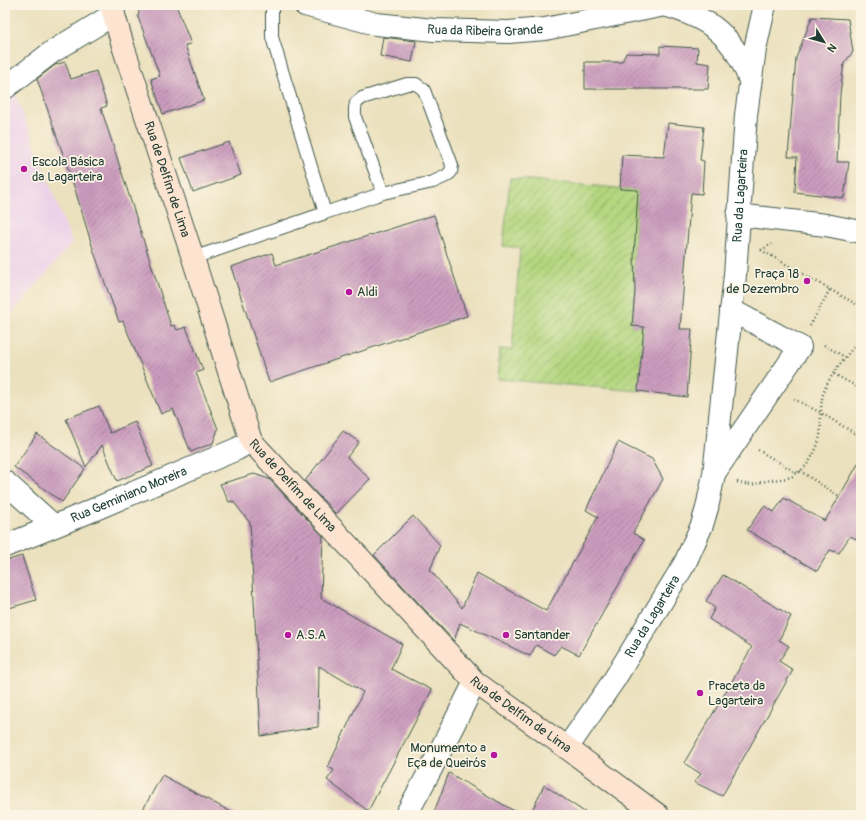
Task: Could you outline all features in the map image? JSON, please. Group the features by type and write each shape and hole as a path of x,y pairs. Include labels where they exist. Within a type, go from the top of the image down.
{"main road":[{"name":"Rua de Delfim de Lima","path":"112,10 251,441 475,682 658,815"}],"street":[{"name":"Rua da Ribeira Grande","path":"305,5 376,24 434,30 494,32 545,28 665,5"},
{"name":"Rua da Lagarteira","path":"665,5 696,16 717,30 732,46 743,62 750,81"},
{"name":"Rua da Lagarteira","path":"567,748 614,680 685,563 702,525 714,474 735,275 738,215 750,81 755,50 766,5"},
{"path":"5,88 52,52 112,10"},
{"path":"738,215 826,225 861,232"},
{"name":"Rua da Lagarteira","path":"714,474 800,347 731,310"},
{"name":"Rua Geminiano Moreira","path":"5,546 237,449 251,441"},
{"path":"5,482 54,526"},
{"path":"406,815 475,682"}],"lane":[{"path":"272,5 272,37 324,213"},
{"path":"193,258 383,193 433,182 446,176 451,172 452,165 424,90 416,84 407,84 362,98 356,103 355,117 383,193"}],"path":[{"path":"756,255 767,246 778,242"},
{"path":"761,250 861,307"},
{"path":"808,328 830,289"},
{"path":"714,474 746,485 754,486 764,482 789,478 800,471 812,457 820,437 824,390 846,357 861,338"},
{"path":"818,342 846,357"},
{"path":"834,374 861,389"},
{"path":"772,388 821,413 861,437"},
{"path":"738,438 797,473"},
{"path":"800,471 839,496"}],"shaded area":[{"name":"Escola Básica da Lagarteira","path":"13,88 72,243 5,322 5,94"}],"green space":[{"path":"510,178 638,190 634,257 635,291 632,326 646,327 638,391 497,379 500,349 512,350 520,248 503,246"}],"building":[{"path":"140,5 176,5 191,44 185,45 204,100 163,114 151,79 160,76 138,17"},
{"path":"812,17 848,19 853,52 844,63 840,94 837,162 849,162 844,198 795,192 797,157 788,157 796,58"},
{"path":"383,37 416,41 412,62 380,56"},
{"path":"660,46 698,48 697,62 710,64 708,89 585,89 585,62 622,62 626,53 660,54"},
{"path":"65,62 71,79 96,71 107,106 101,108 171,326 174,325 177,330 186,327 203,370 196,373 218,429 213,443 191,452 173,409 161,414 123,321 119,322 94,252 73,183 37,79 55,65"},
{"path":"668,123 704,127 700,160 704,161 702,194 691,193 680,329 692,329 687,397 638,391 644,327 632,326 635,291 634,257 638,190 620,189 622,155 664,157"},
{"path":"229,142 241,175 193,192 181,158"},
{"name":"Aldi","path":"434,215 467,316 269,382 231,267 272,253 276,265"},
{"path":"99,406 110,433 135,422 153,466 117,481 102,445 86,467 66,419"},
{"path":"343,431 359,442 347,457 370,479 336,514 305,481"},
{"path":"37,434 85,469 62,502 14,467"},
{"path":"618,442 652,459 663,479 633,533 644,540 579,655 561,646 554,655 536,645 530,656 460,623 454,641 374,555 413,516 440,545 430,570 462,608 477,573 546,611 598,517 586,510"},
{"path":"861,459 861,541 850,536 839,553 830,550 817,571 747,530 764,506 774,512 784,498 825,521"},
{"path":"254,474 269,479 323,536 321,598 402,644 391,669 432,690 368,811 327,780 334,770 328,767 363,692 319,666 318,727 261,736 250,523 233,501 229,502 220,484"},
{"path":"22,556 36,600 9,608 5,594 5,561"},
{"path":"723,575 791,616 779,640 789,646 779,661 793,670 722,796 694,782 701,774 684,763 752,647 709,619 715,608 706,601"},
{"path":"449,773 521,815 433,815"},
{"path":"162,775 237,815 140,815"},
{"path":"544,785 589,815 530,815"}],"place":[{"name":"Escola Básica da Lagarteira","path":"24,169"},
{"name":"Praça 18 de Dezembro","path":"807,281"},
{"name":"Aldi","path":"349,292"},
{"name":"A.S.A","path":"288,635"},
{"name":"Santander","path":"506,635"},
{"name":"Praceta da Lagarteira","path":"700,693"},
{"name":"Monumento a Eça de Queirós","path":"494,755"}]}
